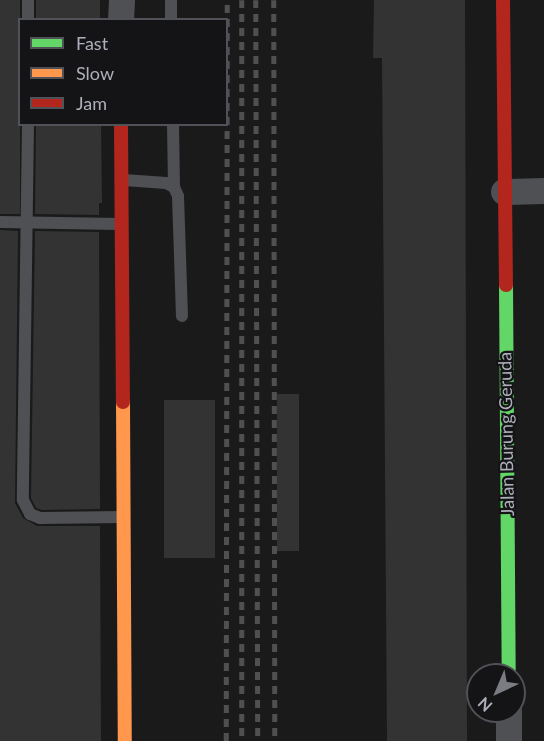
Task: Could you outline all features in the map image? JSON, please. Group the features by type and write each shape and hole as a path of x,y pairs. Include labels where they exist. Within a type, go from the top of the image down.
{"street":[{"path":"121,18 122,0"},
{"name":"Jalan Burung Geruda","path":"502,0 509,663"},
{"path":"121,126 125,741"},
{"path":"504,192 544,191"},
{"path":"509,723 509,741"}],"lane":[{"path":"28,0 28,18"},
{"path":"171,0 171,18"},
{"path":"28,126 23,500 30,514 40,518 123,518"},
{"path":"173,126 174,187 178,196 182,316"},
{"path":"120,180 166,183 174,187"},
{"path":"0,222 120,224"}],"building":[{"path":"0,0 20,0 18,126 20,126 20,214 0,214"},
{"path":"36,0 100,0 100,18 36,18"},
{"path":"374,0 465,0 467,741 387,741 382,58 373,58"},
{"path":"36,126 101,126 102,203 99,203 99,215 35,214"},
{"path":"0,230 18,231 15,503 23,518 37,526 100,526 101,741 0,741"},
{"path":"35,231 99,232 100,509 42,510 36,508 31,498"},
{"path":"277,394 299,394 299,551 277,551"},
{"path":"164,400 215,400 215,558 164,558"}],"railway":[{"path":"227,0 227,18"},
{"path":"242,0 242,741"},
{"path":"256,0 258,741"},
{"path":"274,0 275,741"},
{"path":"226,741 227,126"}],"traffic: fast":[{"path":"506,285 509,663"}],"traffic: slow":[{"path":"123,402 125,741"}],"traffic: jam":[{"path":"503,0 506,285"},
{"path":"121,126 123,402"}]}
